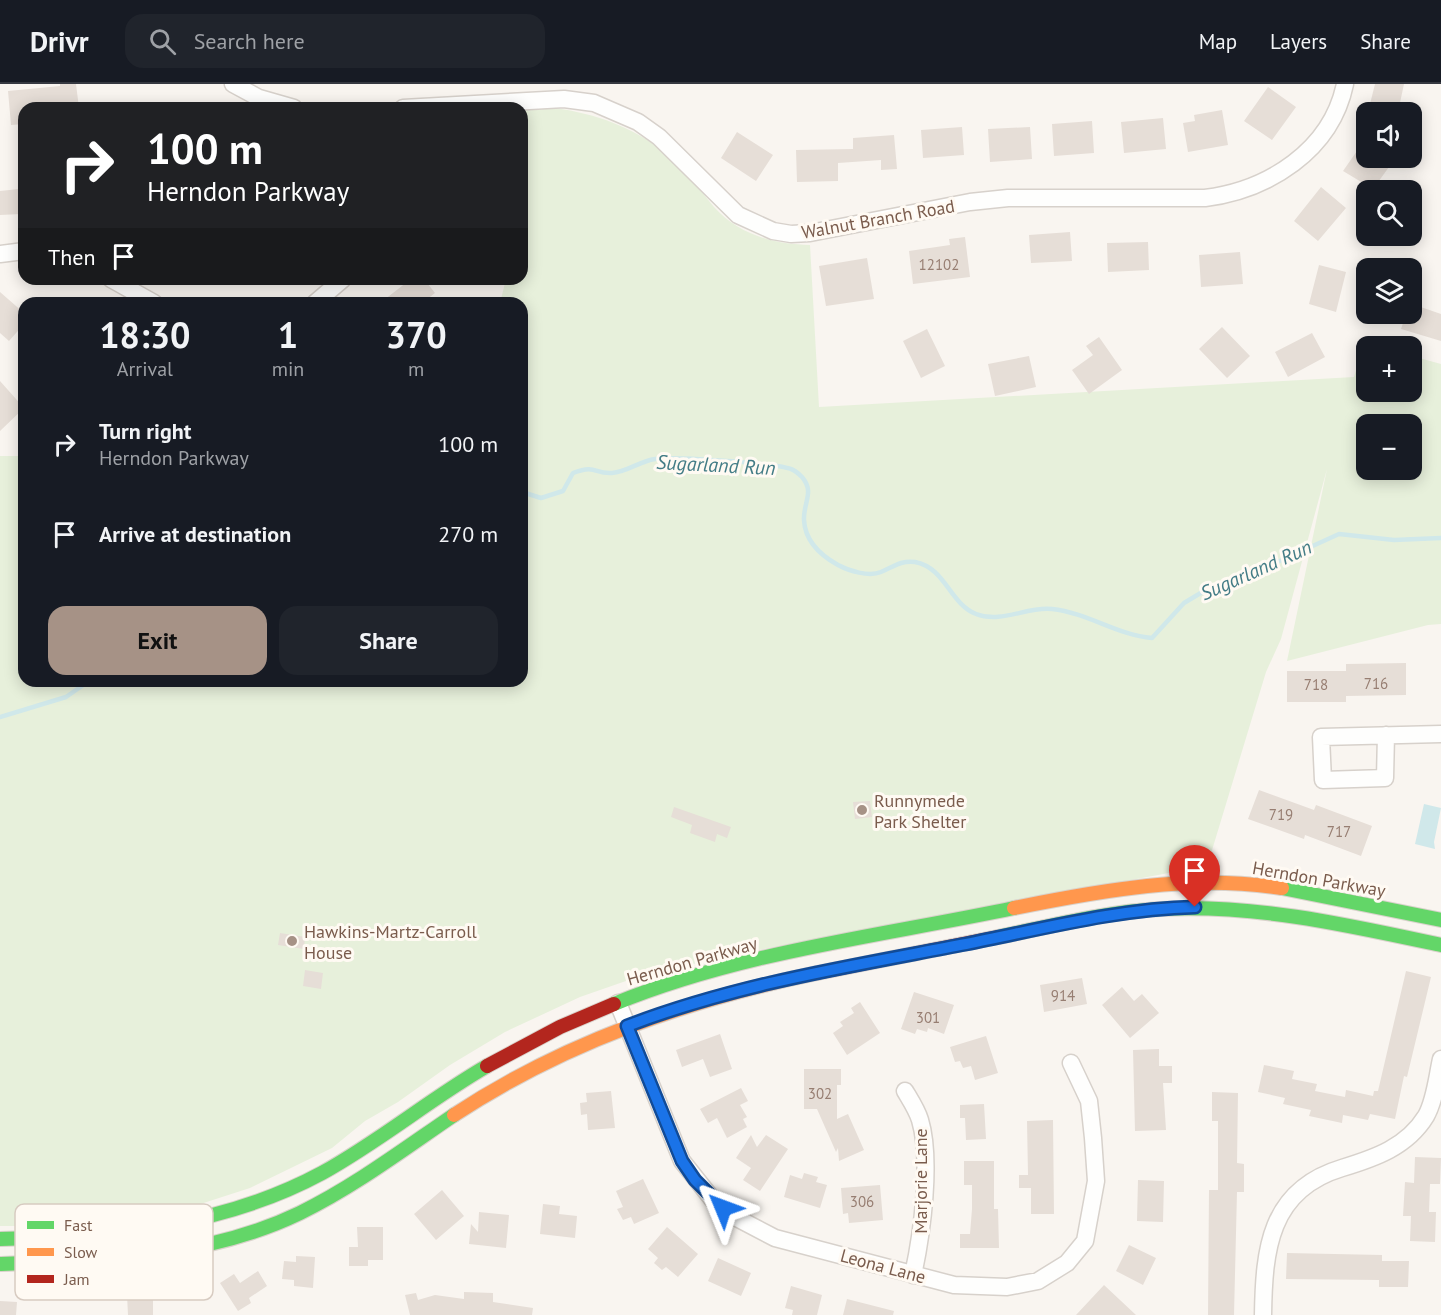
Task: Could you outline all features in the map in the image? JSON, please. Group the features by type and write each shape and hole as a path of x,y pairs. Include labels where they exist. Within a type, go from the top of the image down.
{"main road":[{"name":"Herndon Parkway","path":"213,1217 262,1201 294,1187 355,1154 441,1094 532,1041 618,1003 676,982 744,963 1135,886 1201,882 1259,885 1316,893 1441,920"},
{"path":"213,1242 280,1221 351,1186 451,1118 540,1065 627,1026 685,1005 761,984 1144,910 1221,907 1273,911 1441,945"},
{"name":"Herndon Parkway","path":"0,1239 15,1238"},
{"path":"0,1264 15,1263"}],"street":[{"path":"233,84 259,98 273,102"},
{"name":"Walnut Branch Road","path":"445,102 515,92 571,99 617,110 659,137 738,214 773,231 801,234 991,200 1205,198 1229,195 1273,178 1311,147 1336,109 1345,84"},
{"path":"0,254 18,252"},
{"path":"122,285 143,297"},
{"path":"322,297 336,285"},
{"path":"1386,735 1385,778 1323,780 1322,737 1386,735 1441,734"},
{"name":"Leona Lane","path":"618,1003 682,1161 713,1200 733,1216 775,1238 913,1275 978,1288 1015,1286 1038,1281 1068,1263 1085,1241 1096,1180 1093,1138 1089,1101 1071,1063"},
{"path":"1263,1315 1265,1260 1274,1226 1285,1207 1305,1188 1328,1173 1370,1161 1434,1118 1441,1059"},
{"name":"Marjorie Lane","path":"904,1091 920,1119 924,1137 924,1220 913,1275"}],"green space":[{"path":"555,108 600,118 653,143 685,171 714,207 734,225 770,240 810,245 819,407 1354,377 1356,370 1356,402 1422,402 1422,359 1441,364 1441,624 1428,625 1287,661 1327,469 1281,639 1266,672 1206,870 1174,872 778,946 646,974 580,997 505,1032 365,1121 332,1148 250,1188 200,1204 15,1204 15,1226 0,1226 0,456 18,456 18,687 528,687 528,297 502,297 504,285 528,285 528,109"}],"water":[{"path":"1424,804 1441,808 1434,842 1435,849 1415,844"}],"building":[{"path":"60,84 76,84 78,102 18,102 18,124 11,125 8,91 60,86"},
{"path":"1375,84 1404,84 1400,102 1370,102"},
{"path":"1268,87 1296,107 1272,140 1244,121"},
{"path":"1222,110 1228,145 1188,152 1183,123 1195,121 1194,115"},
{"path":"1163,118 1166,149 1124,153 1121,122"},
{"path":"1092,121 1094,153 1054,156 1052,124"},
{"path":"962,127 964,155 923,158 921,130"},
{"path":"1030,127 1032,159 990,162 988,129"},
{"path":"737,132 773,155 756,181 721,158"},
{"path":"894,135 897,169 881,170 881,160 838,163 838,181 797,182 796,150 853,149 853,138"},
{"path":"1356,152 1356,168 1388,168 1380,180 1358,180 1343,171"},
{"path":"1321,187 1346,208 1318,241 1294,221"},
{"path":"18,189 18,214 0,215 0,191"},
{"path":"1070,232 1072,261 1031,263 1029,235"},
{"path":"965,237 970,277 913,284 909,251 950,245 949,239"},
{"path":"1148,242 1149,270 1108,272 1107,243"},
{"path":"1240,252 1243,284 1201,287 1199,255"},
{"path":"867,258 874,299 826,306 819,266"},
{"path":"1319,265 1346,272 1336,312 1309,304"},
{"path":"403,285 429,285 435,293 430,297 388,297"},
{"path":"0,292 18,308 18,331 9,341 0,333"},
{"path":"1422,307 1441,314 1441,341 1401,329 1403,324 1422,324"},
{"path":"1222,327 1250,356 1227,378 1199,349"},
{"path":"927,329 945,366 921,378 903,341"},
{"path":"1312,333 1325,357 1288,377 1275,352"},
{"path":"1099,337 1122,370 1089,394 1072,370 1093,355 1086,346"},
{"path":"1029,356 1036,387 995,396 988,364"},
{"path":"0,381 18,401 18,414 0,431"},
{"path":"1406,663 1406,695 1346,696 1346,702 1287,702 1287,671 1346,671 1346,664"},
{"path":"1259,790 1314,810 1316,805 1372,826 1361,856 1305,835 1304,839 1248,819"},
{"name":"Runnymede Park Shelter","path":"870,801 872,817 855,819 853,802"},
{"path":"674,807 731,827 727,838 717,834 715,842 690,833 692,825 671,817"},
{"name":"Hawkins-Martz-Carroll House","path":"280,933 305,937 304,949 278,945"},
{"path":"305,970 323,973 321,989 303,986"},
{"path":"1406,971 1431,977 1407,1077 1404,1076 1395,1119 1370,1114 1368,1120 1343,1115 1342,1123 1309,1116 1311,1110 1283,1104 1285,1098 1258,1092 1264,1065 1294,1071 1292,1079 1317,1084 1315,1091 1345,1097 1346,1090 1373,1096 1374,1091 1378,1091"},
{"path":"1082,978 1087,1004 1044,1012 1040,985"},
{"path":"1122,987 1134,1001 1142,994 1159,1013 1130,1038 1102,1005"},
{"path":"914,992 954,1005 944,1034 928,1028 927,1032 917,1029 915,1034 901,1029"},
{"path":"860,1002 880,1033 847,1055 833,1033 843,1026 840,1022 854,1013 851,1008"},
{"path":"720,1034 732,1069 710,1077 703,1059 682,1067 676,1050"},
{"path":"986,1036 998,1073 975,1080 971,1066 963,1068 960,1061 955,1062 950,1047"},
{"path":"1159,1049 1159,1066 1172,1066 1172,1083 1163,1083 1166,1130 1135,1131 1133,1050"},
{"path":"804,1069 841,1069 841,1085 837,1085 837,1119 848,1114 864,1150 839,1161 838,1148 836,1152 817,1109 804,1109"},
{"path":"741,1088 748,1101 740,1105 747,1117 743,1119 747,1127 727,1138 717,1118 708,1123 700,1109"},
{"path":"611,1091 615,1128 588,1130 587,1114 581,1115 580,1103 587,1102 586,1093"},
{"path":"1212,1092 1238,1093 1237,1163 1244,1164 1244,1192 1237,1192 1234,1315 1208,1315 1209,1190 1218,1190 1218,1121 1212,1121"},
{"path":"984,1104 986,1139 966,1140 965,1118 960,1118 960,1105"},
{"path":"1053,1120 1054,1214 1031,1214 1031,1188 1019,1188 1019,1175 1028,1175 1027,1121"},
{"path":"751,1135 757,1147 766,1135 788,1149 760,1191 743,1180 751,1168 736,1158"},
{"path":"1415,1157 1441,1158 1440,1184 1430,1184 1429,1212 1436,1212 1435,1242 1410,1241 1411,1216 1403,1216 1405,1182 1414,1183"},
{"path":"964,1161 994,1161 994,1209 998,1209 999,1248 960,1248 960,1234 970,1234 972,1209 972,1185 964,1185"},
{"path":"804,1173 818,1177 816,1182 827,1185 820,1208 784,1197 790,1175 802,1179"},
{"path":"643,1179 659,1213 634,1224 631,1217 623,1220 617,1209 623,1207 616,1191"},
{"path":"1138,1180 1164,1181 1163,1222 1137,1221"},
{"path":"880,1185 883,1220 849,1223 848,1213 843,1214 841,1188"},
{"path":"442,1190 464,1216 436,1240 414,1214"},
{"path":"543,1204 560,1206 559,1214 577,1216 575,1238 540,1234"},
{"path":"479,1212 509,1215 506,1248 469,1244 471,1224 478,1232"},
{"path":"357,1227 383,1227 383,1260 368,1260 368,1266 349,1266 349,1247 358,1247"},
{"path":"667,1227 698,1254 678,1277 666,1267 662,1270 654,1263 658,1258 648,1249"},
{"path":"1129,1245 1156,1258 1143,1285 1116,1271"},
{"path":"1287,1253 1382,1255 1382,1261 1409,1261 1408,1287 1379,1287 1379,1280 1286,1279"},
{"path":"296,1256 315,1257 313,1288 294,1286 294,1280 282,1279 284,1261 296,1262"},
{"path":"718,1258 751,1273 741,1296 708,1281"},
{"path":"258,1271 267,1286 249,1298 251,1303 238,1311 220,1283 234,1274 240,1283"},
{"path":"1104,1285 1136,1315 1076,1315"},
{"path":"791,1286 822,1295 817,1315 792,1315 793,1310 785,1308"},
{"path":"464,1292 493,1293 493,1302 533,1308 532,1315 410,1315 405,1295 416,1293 418,1300 435,1295 464,1299"},
{"path":"847,1299 894,1311 893,1315 843,1315"},
{"path":"127,1300 153,1300 153,1315 128,1315"},
{"path":"0,1301 17,1302 16,1315 0,1315"}],"waterway":[{"name":"Sugarland Run","path":"528,494 541,498 563,491 573,473 587,469 612,473 644,462 665,458 746,462 791,469 802,477 808,488 804,520 810,541 825,557 843,567 859,573 871,574 901,563 915,562 934,571 959,602 976,614 995,617 1052,609 1078,615 1127,633 1152,638 1184,603 1204,591 1251,574 1339,534 1394,540 1441,538"},
{"name":"Sugarland Run","path":"0,717 66,697 80,687"}],"traffic: fast":[{"path":"1282,888 1441,920"},
{"path":"614,1004 662,986 761,958 1014,908"},
{"path":"998,937 1119,913 1196,908 1302,918 1441,945"},
{"path":"213,1215 284,1191 322,1173 487,1066"},
{"path":"213,1243 265,1228 300,1213 379,1167 454,1115"},
{"path":"0,1239 15,1239"},
{"path":"0,1264 15,1263"}],"traffic: slow":[{"path":"1014,908 1114,890 1181,883 1248,884 1282,888"},
{"path":"454,1115 539,1066 628,1027 721,996 817,973"}],"traffic: jam":[{"path":"817,973 998,937"},
{"path":"487,1066 560,1027 614,1004"}],"place":[{"name":"Runnymede Park Shelter","path":"862,810"},
{"name":"Hawkins-Martz-Carroll House","path":"292,941"}],"route":[{"path":"723,1208 695,1180 682,1161 627,1026 685,1005 748,987 1117,914 1195,907"}]}
